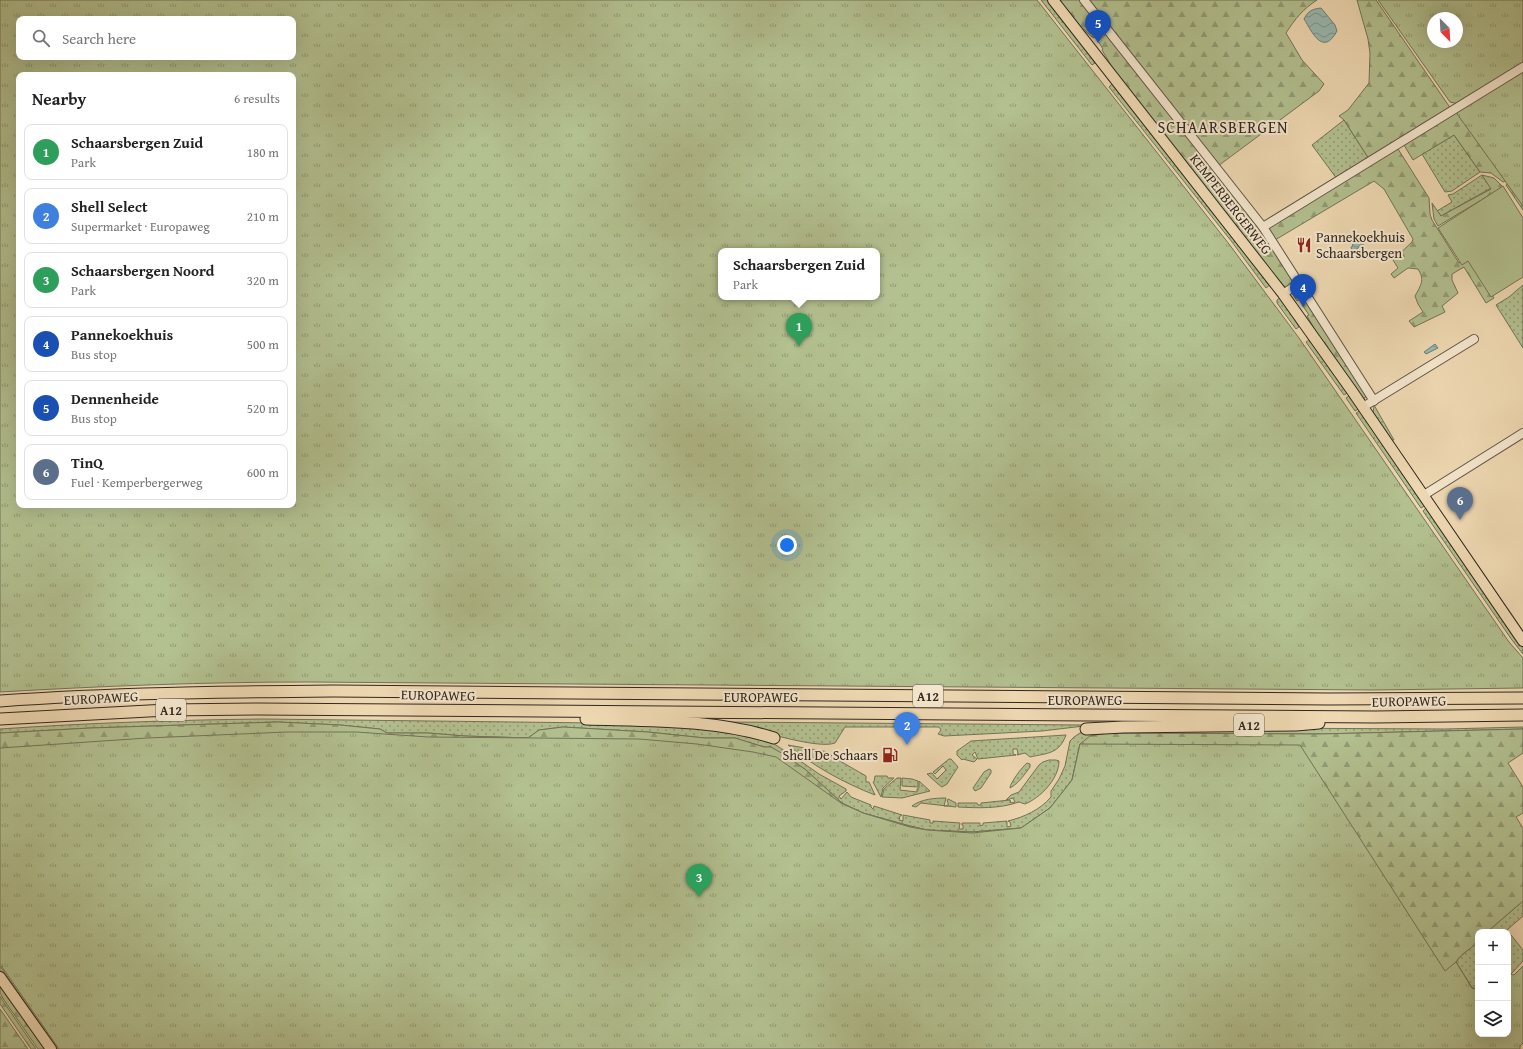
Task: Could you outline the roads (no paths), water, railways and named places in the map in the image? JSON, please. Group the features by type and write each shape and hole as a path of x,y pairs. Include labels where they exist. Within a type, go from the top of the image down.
{"highway":[{"name":"EUROPAWEG","path":"0,701 198,692 318,691 1320,699 1523,698"},
{"name":"EUROPAWEG","path":"0,719 256,708 1375,717 1523,715"},
{"name":"A12","path":"488,711 560,718 687,722 730,727 774,738"},
{"name":"A12","path":"1086,729 1296,725 1375,717"}],"main road":[{"name":"KEMPERBERGERWEG","path":"1054,0 1283,294 1424,495 1523,641"},
{"path":"0,977 51,1049"}],"street":[{"name":"KEMPERBERGERWEG","path":"1084,0 1263,228 1374,401"},
{"name":"KEMPERBERGERWEG","path":"1263,228 1523,68"},
{"path":"1283,294 1298,283"},
{"path":"1363,407 1474,339"},
{"path":"1424,495 1523,434"}],"water":[{"path":"1321,8 1335,25 1337,31 1327,42 1318,40 1304,19 1311,11"},
{"path":"1361,239 1364,244 1355,250 1352,250 1352,245"},
{"path":"1435,344 1438,348 1426,354 1424,352"}],"place":[{"name":"Dennenheide","path":"1098,43"},
{"name":"Pannekoekhuis Schaarsbergen","path":"1304,245"},
{"name":"Pannekoekhuis","path":"1303,307"},
{"name":"Schaarsbergen Zuid","path":"799,346"},
{"name":"TinQ","path":"1460,520"},
{"name":"Shell Select","path":"907,745"},
{"name":"Shell De Schaars","path":"890,755"},
{"name":"Schaarsbergen Noord","path":"699,897"}],"district":[{"name":"SCHAARSBERGEN","path":"1223,127"}]}
